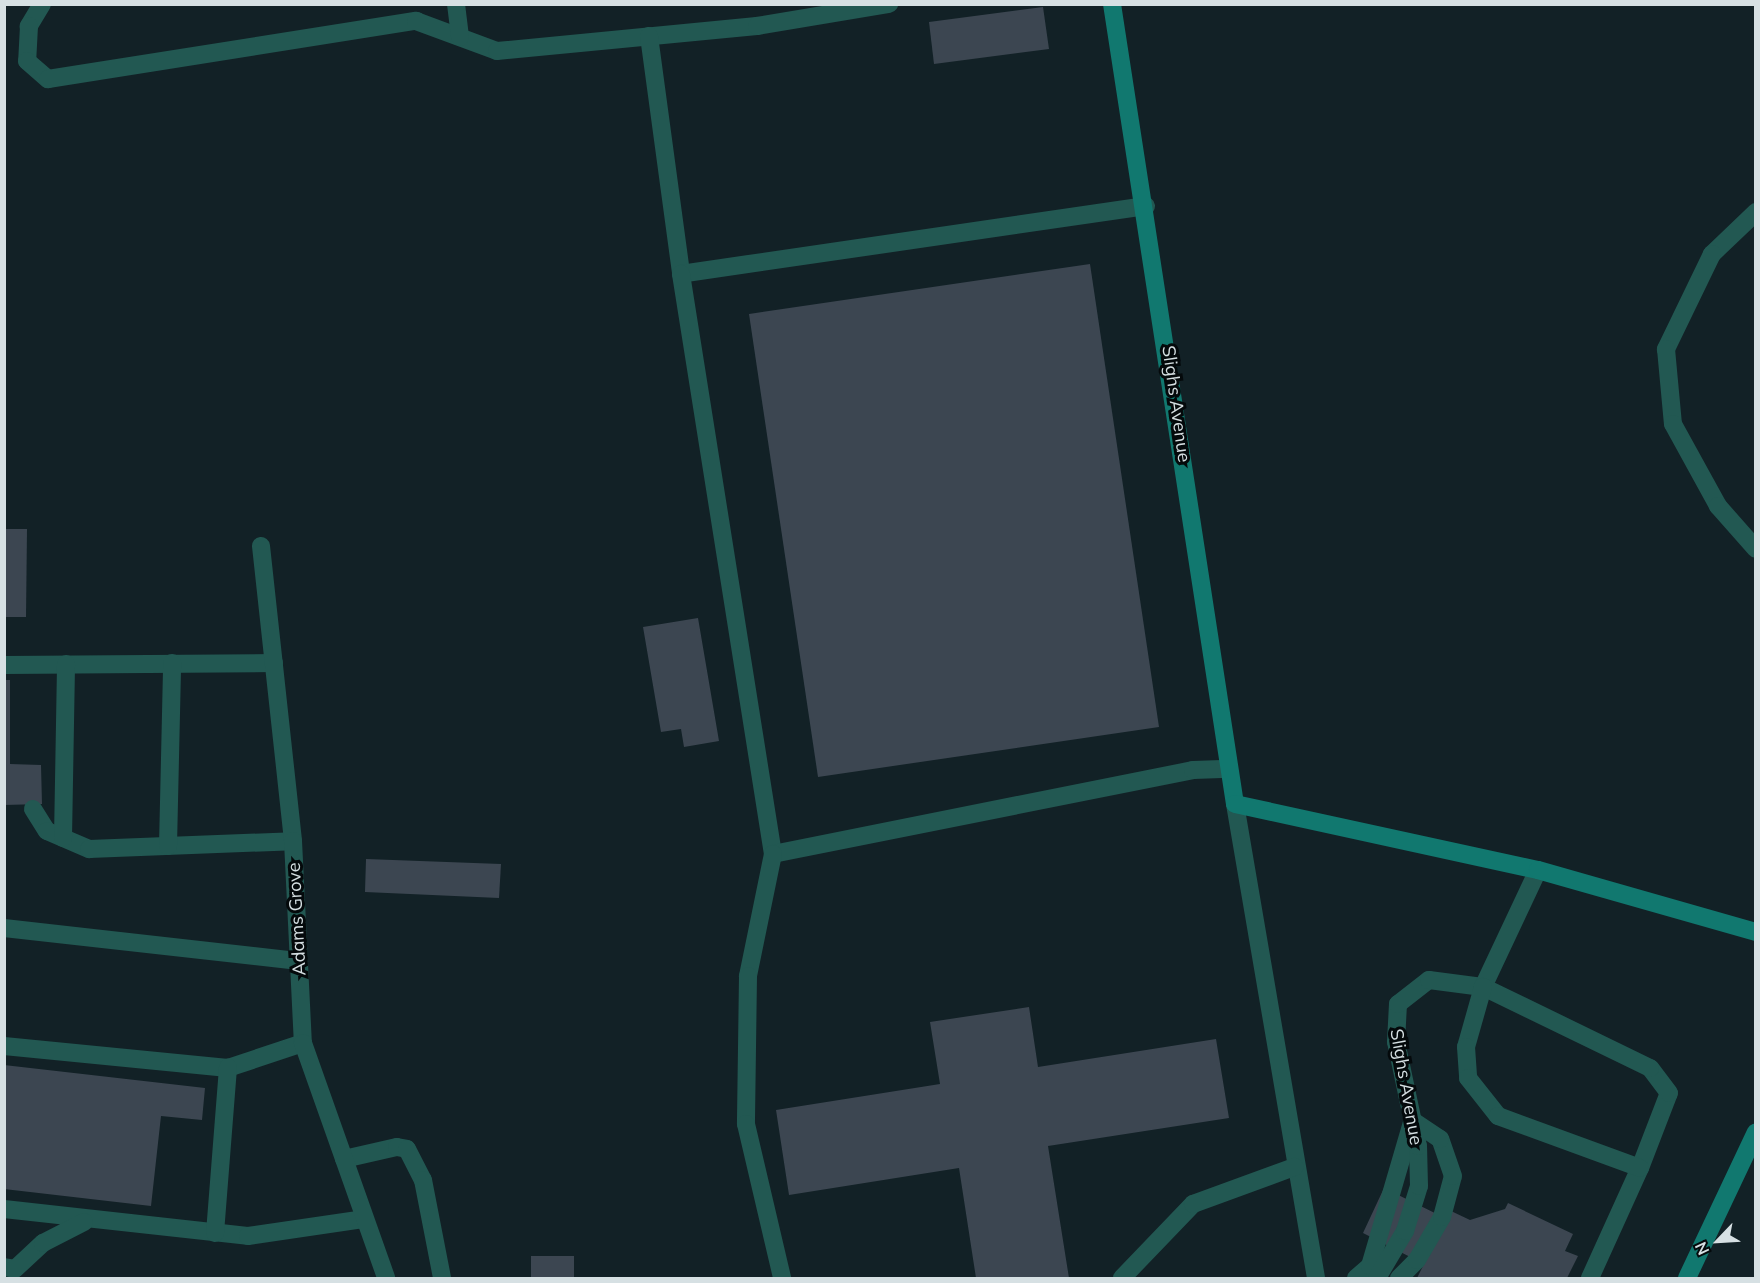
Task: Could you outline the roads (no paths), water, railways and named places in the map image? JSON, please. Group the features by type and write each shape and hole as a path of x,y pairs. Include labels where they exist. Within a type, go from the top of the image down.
{"street":[{"path":"42,4 29,26 27,61 48,79 416,21 497,51 757,26 889,4"},
{"path":"456,4 460,37"},
{"name":"Slighs Avenue","path":"1112,4 1146,206 1229,769 1294,1167 1316,1278"},
{"path":"649,36 681,274 773,854 748,976 746,1125 782,1278"},
{"path":"681,274 1146,206"},
{"path":"1755,212 1712,254 1666,349 1673,424 1718,506 1755,549"},
{"name":"Adams Grove","path":"261,546 293,841 303,1043 386,1278"},
{"path":"168,846 172,663"},
{"path":"4,665 274,663"},
{"path":"63,837 66,664"},
{"path":"773,854 1193,770 1229,769"},
{"path":"1235,804 1538,870 1755,932"},
{"path":"33,809 47,831 89,849 293,841"},
{"path":"1538,870 1483,987 1466,1047 1468,1078 1498,1116 1640,1168 1590,1278"},
{"path":"4,928 299,961"},
{"name":"Slighs Avenue","path":"1377,1278 1405,1231 1419,1186 1413,1121 1396,1042 1398,1004 1430,980 1448,980 1483,987 1650,1068 1669,1093 1640,1168"},
{"path":"4,1046 228,1068 303,1043"},
{"path":"215,1233 228,1068"},
{"path":"1356,1278 1370,1266 1413,1121"},
{"path":"1389,1278 1407,1255 1425,1208 1430,1153 1413,1121"},
{"path":"1399,1278 1417,1260 1442,1217 1453,1176 1440,1139 1413,1121"},
{"path":"1687,1278 1755,1132"},
{"path":"344,1159 397,1147 407,1149 423,1180 441,1278"},
{"path":"1122,1278 1193,1203 1294,1167"},
{"path":"4,1209 84,1222 248,1236 365,1219"},
{"path":"4,1267 15,1269 43,1243 84,1222"}]}
